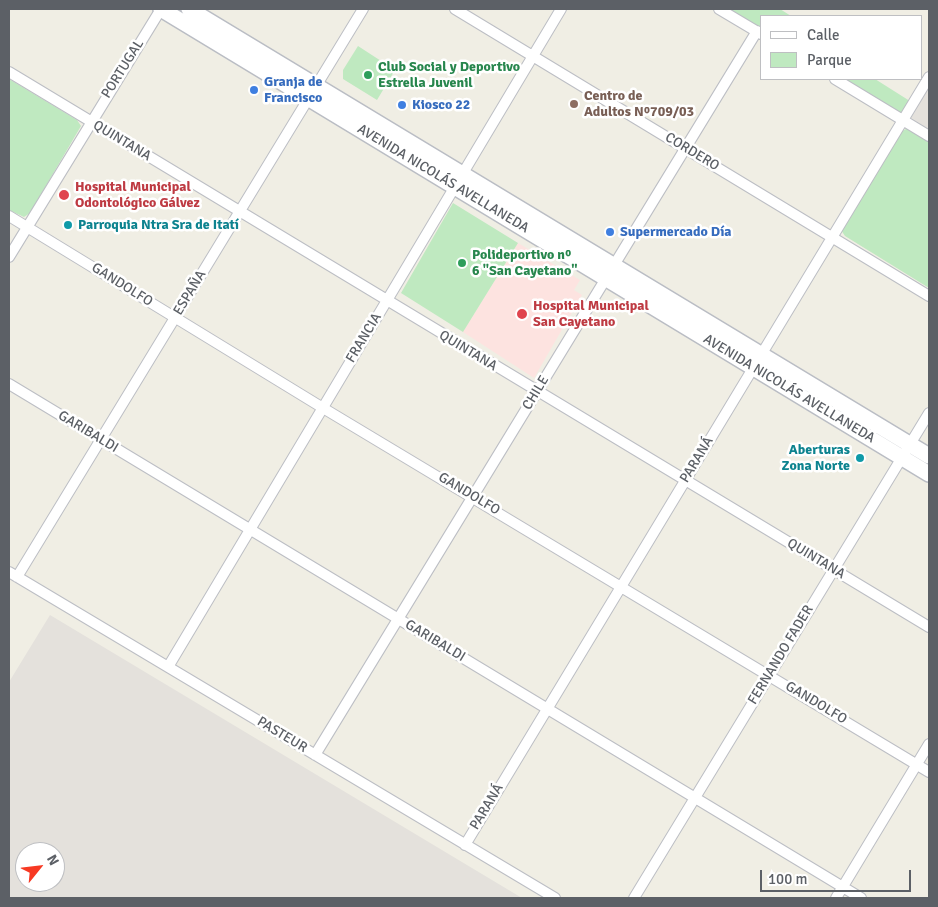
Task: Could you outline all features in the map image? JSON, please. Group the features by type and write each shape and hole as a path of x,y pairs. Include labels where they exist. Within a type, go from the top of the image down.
{"main road":[{"name":"AVENIDA NICOLÁS AVELLANEDA","path":"161,9 312,92 459,180 610,272 753,367 929,474"},
{"name":"AVENIDA NICOLÁS AVELLANEDA","path":"189,9 312,92"},
{"name":"AVENIDA NICOLÁS AVELLANEDA","path":"610,272 761,354 929,456"}],"street":[{"name":"PORTUGAL","path":"9,257 90,121 161,9"},
{"name":"ESPAÑA","path":"13,574 100,440 363,9"},
{"name":"CORDERO","path":"455,9 929,296"},
{"name":"FRANCIA","path":"168,667 561,9"},
{"path":"719,9 759,33"},
{"name":"CHILE","path":"316,756 685,148 759,33"},
{"name":"QUINTANA","path":"9,72 386,302 929,627"},
{"name":"PARANÁ","path":"465,845 929,77"},
{"path":"837,80 929,136"},
{"name":"GANDOLFO","path":"9,216 322,408 929,772"},
{"name":"GARIBALDI","path":"9,384 861,898"},
{"name":"FERNANDO FADER","path":"634,898 929,412"},
{"name":"PASTEUR","path":"13,574 554,898"},
{"path":"836,898 929,744"}],"shaded area":[{"path":"929,87 929,129 910,117"},
{"name":"Hospital Municipal San Cayetano","path":"518,243 580,280 574,290 582,295 534,378 463,332"},
{"path":"50,615 522,898 9,898 9,682"}],"green space":[{"path":"719,9 780,9 789,15 760,15 760,34"},
{"name":"Club Social y Deportivo Estrella Juvenil","path":"358,46 395,70 377,100 343,79 343,70"},
{"path":"9,79 77,120 81,126 30,213 24,217 9,210"},
{"path":"837,80 877,80 913,103 902,119"},
{"path":"908,128 929,140 929,288 845,236 841,230 902,131"},
{"name":"Polideportivo nº 6 \"San Cayetano\"","path":"453,203 518,243 463,332 401,293"}],"place":[{"name":"Club Social y Deportivo Estrella Juvenil","path":"368,75"},
{"name":"Granja de Francisco","path":"254,90"},
{"name":"Centro de Adultos Nº709/03","path":"574,104"},
{"name":"Kiosco 22","path":"402,105"},
{"name":"Hospital Municipal Odontológico Gálvez","path":"64,195"},
{"name":"Parroquia Ntra Sra de Itatí","path":"68,225"},
{"name":"Supermercado Día","path":"610,232"},
{"name":"Polideportivo nº 6 \"San Cayetano\"","path":"462,263"},
{"name":"Hospital Municipal San Cayetano","path":"522,314"},
{"name":"Aberturas Zona Norte","path":"860,458"}]}
